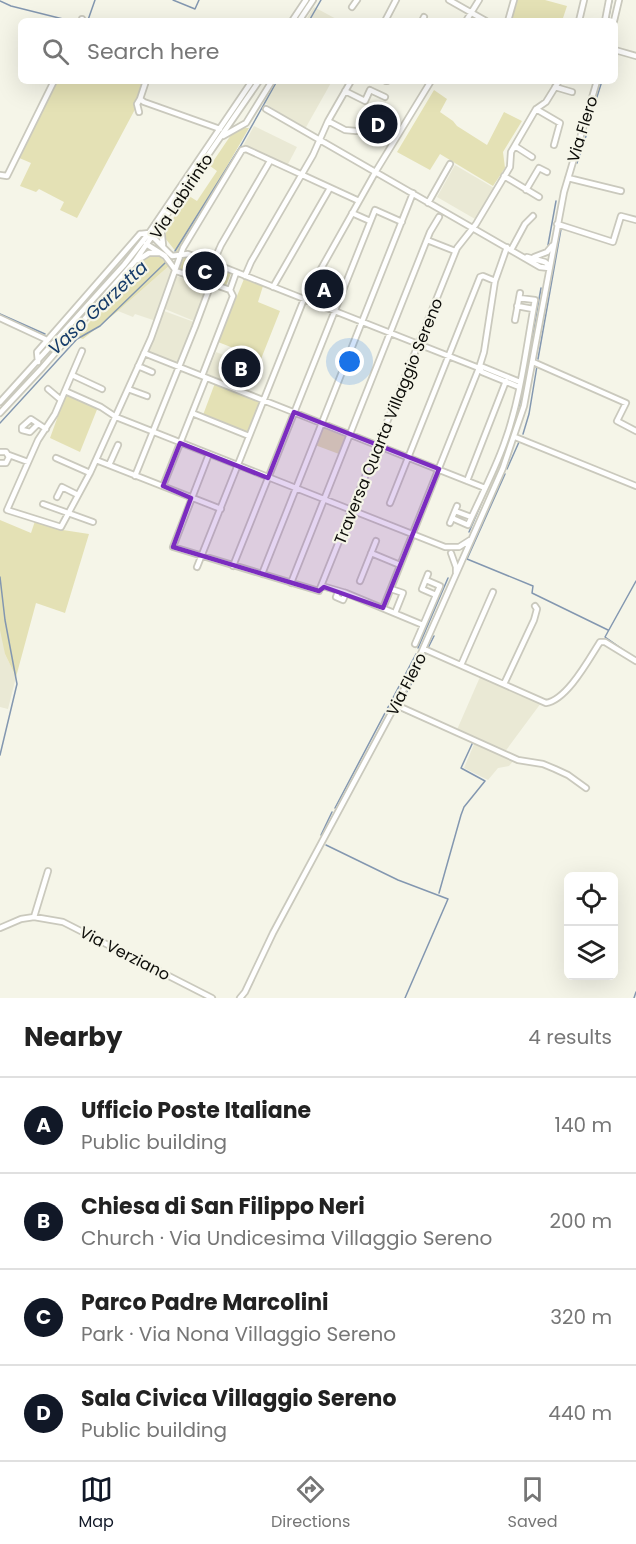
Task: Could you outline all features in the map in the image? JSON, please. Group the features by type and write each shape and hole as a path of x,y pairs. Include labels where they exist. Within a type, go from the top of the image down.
{"street":[{"path":"294,18 306,0"},
{"path":"301,18 313,0"},
{"path":"352,7 357,0"},
{"path":"449,0 481,18"},
{"path":"468,18 479,0"},
{"path":"509,18 514,0"},
{"path":"580,18 584,0"},
{"path":"606,18 609,0"},
{"path":"615,18 619,0"},
{"path":"386,18 394,1"},
{"path":"618,51 636,56"},
{"path":"0,175 7,176 53,84"},
{"path":"138,112 136,104 145,84"},
{"name":"Via Labirinto","path":"152,235 250,84"},
{"name":"Via Labirinto","path":"0,402 161,226 257,84"},
{"path":"221,138 246,123 270,84"},
{"path":"245,276 313,155 349,84"},
{"path":"197,567 304,299 358,201 429,84"},
{"name":"Traversa Quarta Villaggio Sereno","path":"321,589 455,251 510,167 511,155 515,146 536,109 546,102 557,84"},
{"name":"Via Flero","path":"243,996 273,933 424,649 515,437 533,362 557,224 596,84"},
{"path":"555,87 572,92"},
{"path":"345,91 364,101 370,90 386,97"},
{"path":"140,99 220,129"},
{"path":"266,109 525,257 540,267 547,282"},
{"path":"536,109 560,123 554,145"},
{"path":"328,122 345,130 356,131"},
{"path":"515,146 532,157"},
{"name":"Via Labirinto","path":"7,510 61,527 116,417 144,353 181,255 242,150 246,149 270,161"},
{"path":"213,263 270,161 358,201"},
{"path":"428,203 450,164"},
{"path":"526,190 539,168 547,172"},
{"path":"504,176 539,197"},
{"name":"Via Flero","path":"568,178 621,191"},
{"path":"273,287 330,188"},
{"path":"262,574 413,194"},
{"path":"233,566 375,210 402,222"},
{"path":"352,213 370,221"},
{"path":"383,608 479,368 484,352 495,281 509,249 533,216"},
{"path":"557,224 612,242 621,216 636,220"},
{"path":"291,583 427,240 439,217"},
{"path":"161,226 163,245"},
{"path":"140,234 152,235 172,256 188,254 213,263 479,368 483,367 520,384"},
{"path":"140,234 145,243 160,253 176,271 230,290 233,296 192,413 163,486"},
{"name":"Via Labirinto","path":"38,362 37,352 140,234"},
{"path":"427,240 455,251"},
{"name":"Via Labirinto","path":"0,413 135,261 145,243"},
{"path":"532,258 547,252 554,244"},
{"path":"135,261 149,253 160,253"},
{"path":"525,257 550,267"},
{"path":"540,267 550,267"},
{"path":"230,290 236,273"},
{"path":"390,503 480,277 495,281"},
{"path":"135,476 211,284"},
{"path":"471,517 456,509 451,521 468,525 504,445 520,384 535,300 519,295 515,320"},
{"path":"517,306 533,309"},
{"path":"0,318 47,340"},
{"path":"0,508 7,510 38,440 56,414 82,351"},
{"path":"144,353 485,488"},
{"path":"533,362 626,403 618,421 636,431"},
{"path":"138,366 152,372"},
{"path":"479,368 482,372 520,384"},
{"path":"72,375 102,389"},
{"path":"467,481 506,381"},
{"path":"48,389 61,400"},
{"path":"128,389 147,396"},
{"path":"65,391 101,407 116,417 465,556"},
{"path":"192,413 249,436"},
{"path":"38,424 46,429"},
{"path":"515,437 636,486"},
{"path":"109,465 118,445"},
{"path":"0,452 28,462"},
{"path":"208,454 173,548 291,583 346,593 423,625"},
{"path":"0,463 8,462 9,455"},
{"path":"56,458 90,473"},
{"path":"96,460 221,509"},
{"path":"57,497 62,487 78,495"},
{"path":"43,504 93,522"},
{"path":"452,550 472,538"},
{"path":"360,582 376,540"},
{"path":"452,550 456,576"},
{"path":"371,553 400,565"},
{"path":"426,580 440,586 436,595 422,589 428,574"},
{"path":"391,589 403,593 395,613"},
{"path":"461,665 493,592"},
{"name":"Via Flero","path":"415,645 436,595"},
{"path":"504,684 534,620 537,609 535,606"},
{"path":"424,649 543,702 550,702 574,682 600,642 605,642 636,662"},
{"path":"396,705 518,760 543,764 555,769 575,779 586,788"},
{"path":"34,917 48,871"},
{"name":"Via Verziano","path":"0,928 34,917 63,922 212,998"}],"highlighted area":[{"path":"294,412 439,469 383,608 324,587 319,591 173,547 191,498 163,486 180,443 268,478"}],"shaded area":[{"path":"517,0 545,0 567,6 563,18 511,18"},
{"path":"314,7 334,18 307,18"},
{"path":"55,84 148,85 77,218 60,210 64,202 39,189 36,192 20,186 31,163 17,157"},
{"path":"272,84 330,84 305,129 263,102"},
{"path":"434,90 447,99 440,112 487,145 504,112 522,121 503,152 505,168 493,186 440,154 430,170 397,152"},
{"path":"254,126 297,147 287,166 243,146"},
{"path":"239,128 249,128 177,253 165,238 167,227 189,196 197,201 217,171 210,166 233,132"},
{"path":"455,165 494,188 475,219 437,197"},
{"path":"157,255 170,265 83,339 77,337 146,256"},
{"path":"184,256 231,273 226,286 179,270"},
{"path":"170,265 172,274 156,321 135,314 133,317 118,311"},
{"path":"176,276 206,286 194,321 165,309"},
{"path":"244,279 263,286 258,302 280,311 261,359 218,342"},
{"path":"164,311 194,322 177,365 145,352"},
{"path":"216,352 234,359 225,381 207,374"},
{"path":"215,383 260,401 248,433 203,415"},
{"path":"66,394 98,407 80,452 50,438"},
{"path":"322,427 346,436 339,454 315,445"},
{"path":"0,520 31,533 35,521 63,530 89,534 65,613 36,603 16,677 5,654 0,630"},
{"path":"0,590 5,654 16,677 8,709 0,707"},
{"path":"480,677 541,703 504,753 456,732"},
{"path":"475,742 514,760 509,766 498,768 488,780 464,768"}],"waterway":[{"path":"89,18 95,0"},
{"path":"173,0 195,9 199,0"},
{"name":"Vaso Garzetta","path":"311,18 321,0"},
{"path":"609,18 612,0"},
{"path":"0,1 59,18"},
{"name":"Vaso Garzetta","path":"175,251 240,147 275,84"},
{"path":"595,103 601,84"},
{"path":"577,163 586,136"},
{"path":"548,245 556,201"},
{"path":"538,359 561,229"},
{"name":"Vaso Garzetta","path":"0,423 77,339 100,326 165,263"},
{"path":"506,445 521,400 541,288"},
{"path":"0,314 45,334"},
{"path":"523,434 529,414 537,366"},
{"path":"507,469 519,442"},
{"path":"469,532 494,474"},
{"path":"505,474 467,559 533,586 532,593 608,630"},
{"path":"0,577 5,620 17,684 0,755"},
{"path":"418,648 448,578"},
{"path":"635,658 605,637 636,581"},
{"path":"428,648 434,636"},
{"path":"417,674 426,653"},
{"path":"335,808 416,654"},
{"path":"401,702 413,681"},
{"path":"398,709 473,742 461,768 485,781 464,807 439,893"},
{"path":"321,835 332,812"},
{"path":"326,845 398,880 448,899 405,998"},
{"path":"634,998 636,992"}],"place":[{"name":"Sala Civica Villaggio Sereno","path":"378,124"},
{"name":"Parco Padre Marcolini","path":"205,271"},
{"name":"Ufficio Poste Italiane","path":"324,289"},
{"name":"Chiesa di San Filippo Neri","path":"241,368"}]}
